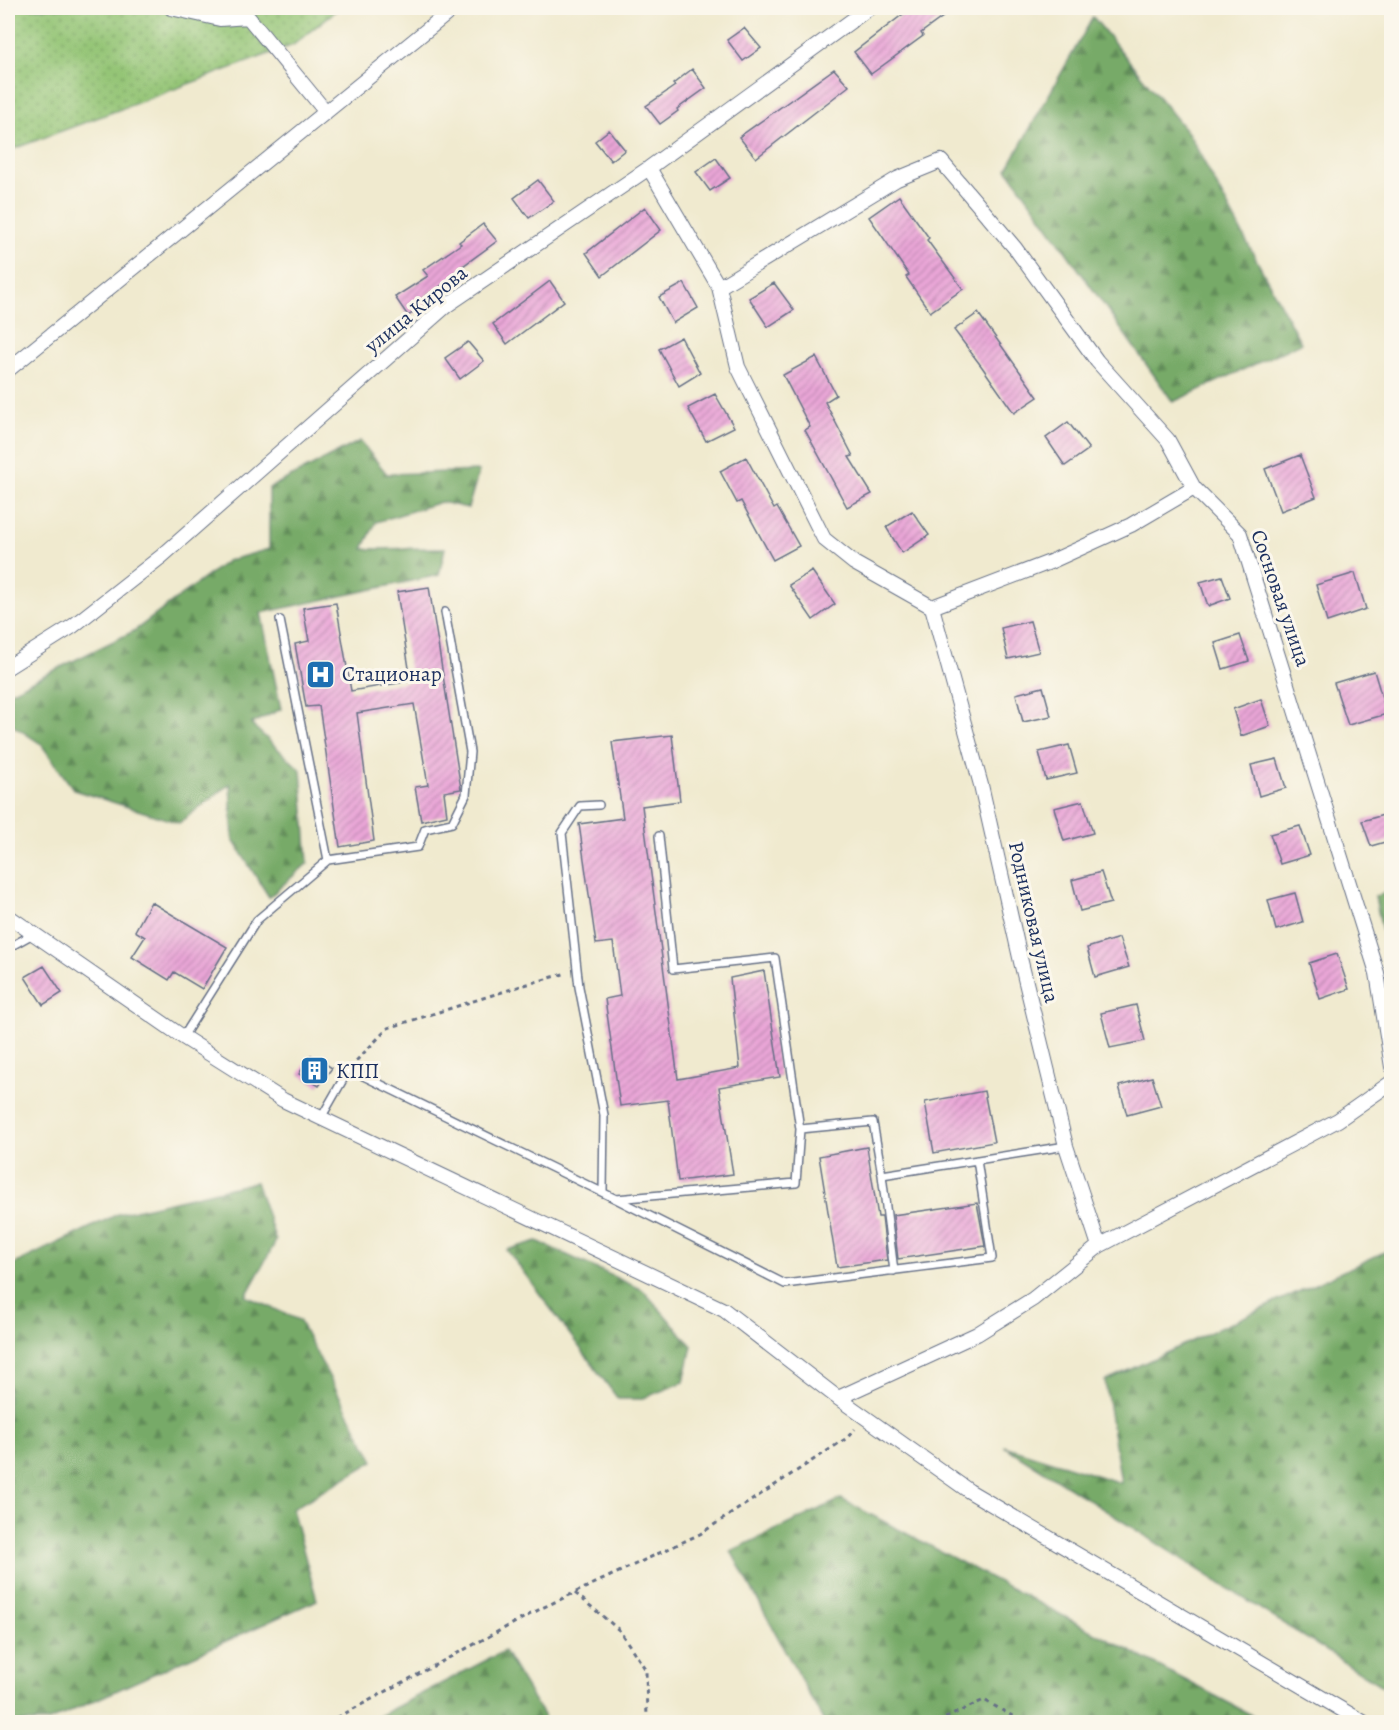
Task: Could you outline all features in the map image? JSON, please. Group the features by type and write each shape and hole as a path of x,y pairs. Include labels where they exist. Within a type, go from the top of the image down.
{"street":[{"path":"171,8 220,19 248,12 326,112"},
{"path":"8,370 454,8"},
{"name":"улица Кирова","path":"8,667 74,626 162,556 446,306 649,168 869,8"},
{"name":"Сосновая улица","path":"719,287 897,179 941,161 1015,248 1097,361 1168,440 1194,488 1240,534 1377,973 1392,1067"},
{"path":"649,168 719,287 738,367 825,539 854,563 932,607 1050,562 1131,525 1194,488"},
{"name":"Родниковая улица","path":"932,607 981,785 1066,1146 1099,1246"},
{"path":"8,916 183,1037 282,1100 724,1310 838,1398 969,1491 1363,1722"},
{"path":"838,1398 977,1334 1033,1299 1099,1246 1338,1120 1392,1082"}],"lane":[{"path":"183,1037 257,920 328,860 418,847 425,829 452,823 466,795 470,752 445,612"},
{"path":"280,620 328,860"},
{"path":"599,805 580,806 562,833 577,971 604,1115 603,1192"},
{"path":"616,1199 796,1183 800,1130 775,958 673,969 659,836"},
{"path":"8,948 33,934"},
{"path":"321,1118 349,1069 603,1192 785,1284 992,1258 977,1160"},
{"path":"800,1130 873,1122 894,1270"},
{"path":"882,1175 1066,1146"}],"path":[{"path":"349,1069 387,1028 577,971"},
{"path":"329,1722 542,1608 700,1534 847,1438 866,1417"},
{"path":"575,1593 619,1630 646,1671 647,1722"},
{"path":"937,1722 984,1700 1023,1722"}],"green space":[{"path":"8,8 339,8 293,45 8,151"},
{"path":"1093,17 1189,134 1301,343 1173,402 1007,169"},
{"path":"360,441 387,474 479,471 468,508 441,502 376,522 363,549 445,548 439,575 261,613 281,709 251,724 301,770 308,863 269,897 233,840 230,784 179,823 74,790 41,744 8,722 8,693 134,631 227,561 269,549 269,488"},
{"path":"1391,889 1391,972 1375,897"},
{"path":"256,1182 276,1241 246,1296 299,1320 374,1461 292,1509 317,1600 47,1722 8,1722 8,1267 118,1214"},
{"path":"537,1241 643,1290 692,1346 684,1382 641,1399 618,1399 507,1250"},
{"path":"1391,1249 1391,1692 1004,1446 1121,1483 1105,1381"},
{"path":"841,1499 1265,1722 824,1722 731,1551"},
{"path":"504,1651 547,1722 367,1722"}],"building":[{"path":"911,8 955,8 921,33 923,36 871,74 854,52"},
{"path":"744,28 761,48 743,61 727,40"},
{"path":"692,69 706,88 660,124 646,106 675,86 673,84"},
{"path":"834,69 849,86 756,158 739,137"},
{"path":"609,130 625,150 611,161 595,141"},
{"path":"716,158 730,178 710,191 696,172"},
{"path":"538,180 554,201 529,218 514,198"},
{"path":"899,196 929,238 927,240 963,289 930,312 906,277 909,275 869,217"},
{"path":"645,207 661,230 602,276 586,253"},
{"path":"483,224 497,241 459,269 461,272 423,298 427,304 408,316 395,297 428,276 423,270 461,244 459,242"},
{"path":"550,281 564,301 507,344 493,324"},
{"path":"684,283 698,308 673,323 659,297"},
{"path":"774,283 794,310 768,327 749,298"},
{"path":"978,313 1038,397 1014,413 954,330"},
{"path":"681,337 700,373 679,386 659,349"},
{"path":"468,342 484,361 460,379 445,358"},
{"path":"816,357 836,395 825,402 853,456 849,457 872,494 847,507 805,430 810,427 783,375"},
{"path":"715,394 734,427 706,441 688,408"},
{"path":"1068,422 1089,449 1065,466 1046,438"},
{"path":"1300,455 1316,497 1281,511 1265,469"},
{"path":"746,457 774,509 777,507 799,546 773,560 741,501 737,503 720,471"},
{"path":"912,511 929,535 902,553 886,527"},
{"path":"812,571 835,604 813,620 789,585"},
{"path":"1355,573 1366,609 1327,622 1316,585"},
{"path":"1222,576 1230,598 1208,606 1200,582"},
{"path":"429,587 461,789 444,792 447,815 421,821 415,787 428,785 414,704 357,713 374,841 340,847 319,706 306,707 295,644 309,641 303,608 336,603 351,691 411,681 397,592"},
{"path":"1030,621 1039,652 1008,659 1001,628"},
{"path":"1240,635 1249,661 1223,669 1215,643"},
{"path":"1374,671 1387,714 1348,725 1334,683"},
{"path":"1043,687 1051,716 1023,722 1016,694"},
{"path":"1261,699 1270,726 1241,736 1233,709"},
{"path":"672,735 680,801 642,806 678,1079 740,1068 730,978 764,971 780,1077 719,1087 733,1174 678,1181 668,1100 620,1106 605,999 620,996 613,942 596,944 579,824 623,818 612,742"},
{"path":"1069,745 1077,773 1046,780 1039,752"},
{"path":"1277,759 1286,788 1259,796 1251,765"},
{"path":"1083,801 1093,833 1064,841 1054,808"},
{"path":"1387,814 1392,828 1392,840 1371,846 1362,821"},
{"path":"1300,826 1310,855 1280,864 1270,834"},
{"path":"1101,872 1111,903 1080,911 1072,880"},
{"path":"1295,893 1303,922 1276,930 1268,900"},
{"path":"151,902 227,947 202,989 174,972 169,980 132,957 145,937 135,931"},
{"path":"1119,938 1129,967 1095,977 1087,948"},
{"path":"1337,954 1349,989 1320,999 1309,963"},
{"path":"44,966 62,993 43,1005 25,977"},
{"path":"1136,1005 1145,1041 1110,1048 1101,1013"},
{"name":"КПП","path":"311,1055 332,1068 319,1086 299,1074"},
{"path":"1152,1077 1161,1106 1127,1115 1119,1086"},
{"path":"984,1091 994,1142 934,1153 925,1102"},
{"path":"867,1147 878,1217 882,1217 887,1260 837,1267 819,1156"},
{"path":"977,1203 985,1246 898,1259 893,1215"}],"place":[{"name":"Стационар","path":"321,674"},
{"name":"КПП","path":"315,1071"}]}
